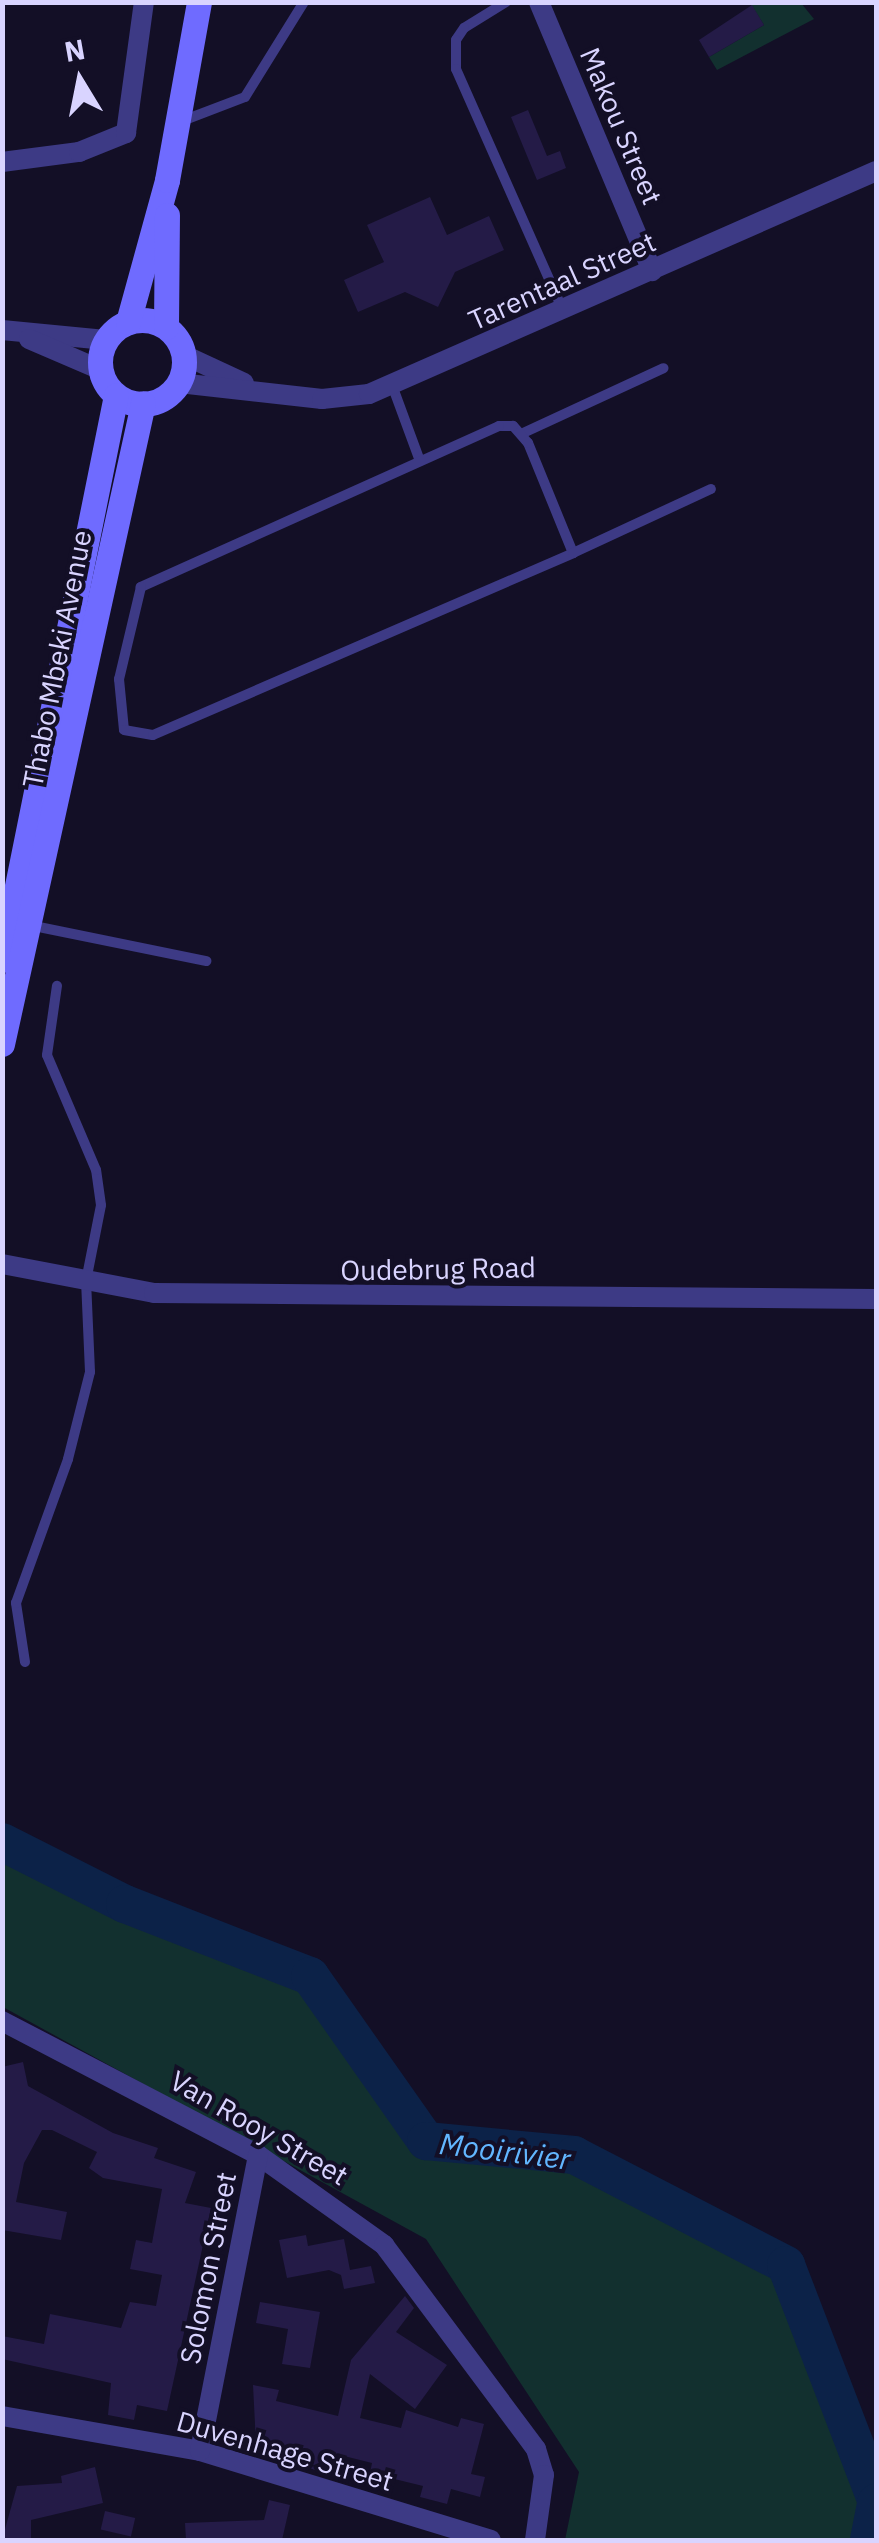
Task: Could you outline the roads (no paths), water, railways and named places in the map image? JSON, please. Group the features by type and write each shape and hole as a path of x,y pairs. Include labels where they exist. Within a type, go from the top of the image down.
{"main road":[{"path":"167,180 166,327 184,355 179,383 143,403 116,395 100,370 106,340 128,322 167,180 199,2"},
{"path":"128,322 166,327"},
{"name":"Thabo Mbeki Avenue","path":"2,960 116,395"},
{"name":"Thabo Mbeki Avenue","path":"2,1044 34,926 143,403"}],"street":[{"path":"2,162 113,143 130,116 144,2"},
{"name":"Makou Street","path":"540,2 652,270"},
{"name":"Tarentaal Street","path":"179,383 322,399 392,386 876,170"},
{"path":"6,330 106,340"},
{"path":"6,330 100,370"},
{"name":"Tarentaal Street","path":"184,355 259,390"},
{"name":"Oudebrug Road","path":"2,1264 154,1293 318,1298 876,1298"},
{"name":"Van Rooy Street","path":"2,2021 258,2154 384,2245 536,2449 544,2475 535,2540"},
{"name":"Solomon Street","path":"200,2452 258,2154"},
{"name":"Duvenhage Street","path":"2,2416 200,2452 491,2540"}],"lane":[{"path":"176,122 245,96 304,2"},
{"path":"506,2 464,28 456,40 456,69 563,310"},
{"path":"664,368 522,434 499,426 141,586 120,679 124,730 153,734 573,553 711,489"},
{"path":"392,386 420,461"},
{"path":"522,434 573,553"},
{"path":"34,926 206,961"},
{"path":"25,1662 16,1603 68,1460 90,1372 86,1281 100,1184 47,1055 56,986"}],"waterway":[{"name":"Mooirivier","path":"2,1842 125,1904 310,1976 426,2141 574,2155 786,2265 876,2499"},
{"name":"Mooirivier","path":"869,2540 876,2503"}]}
